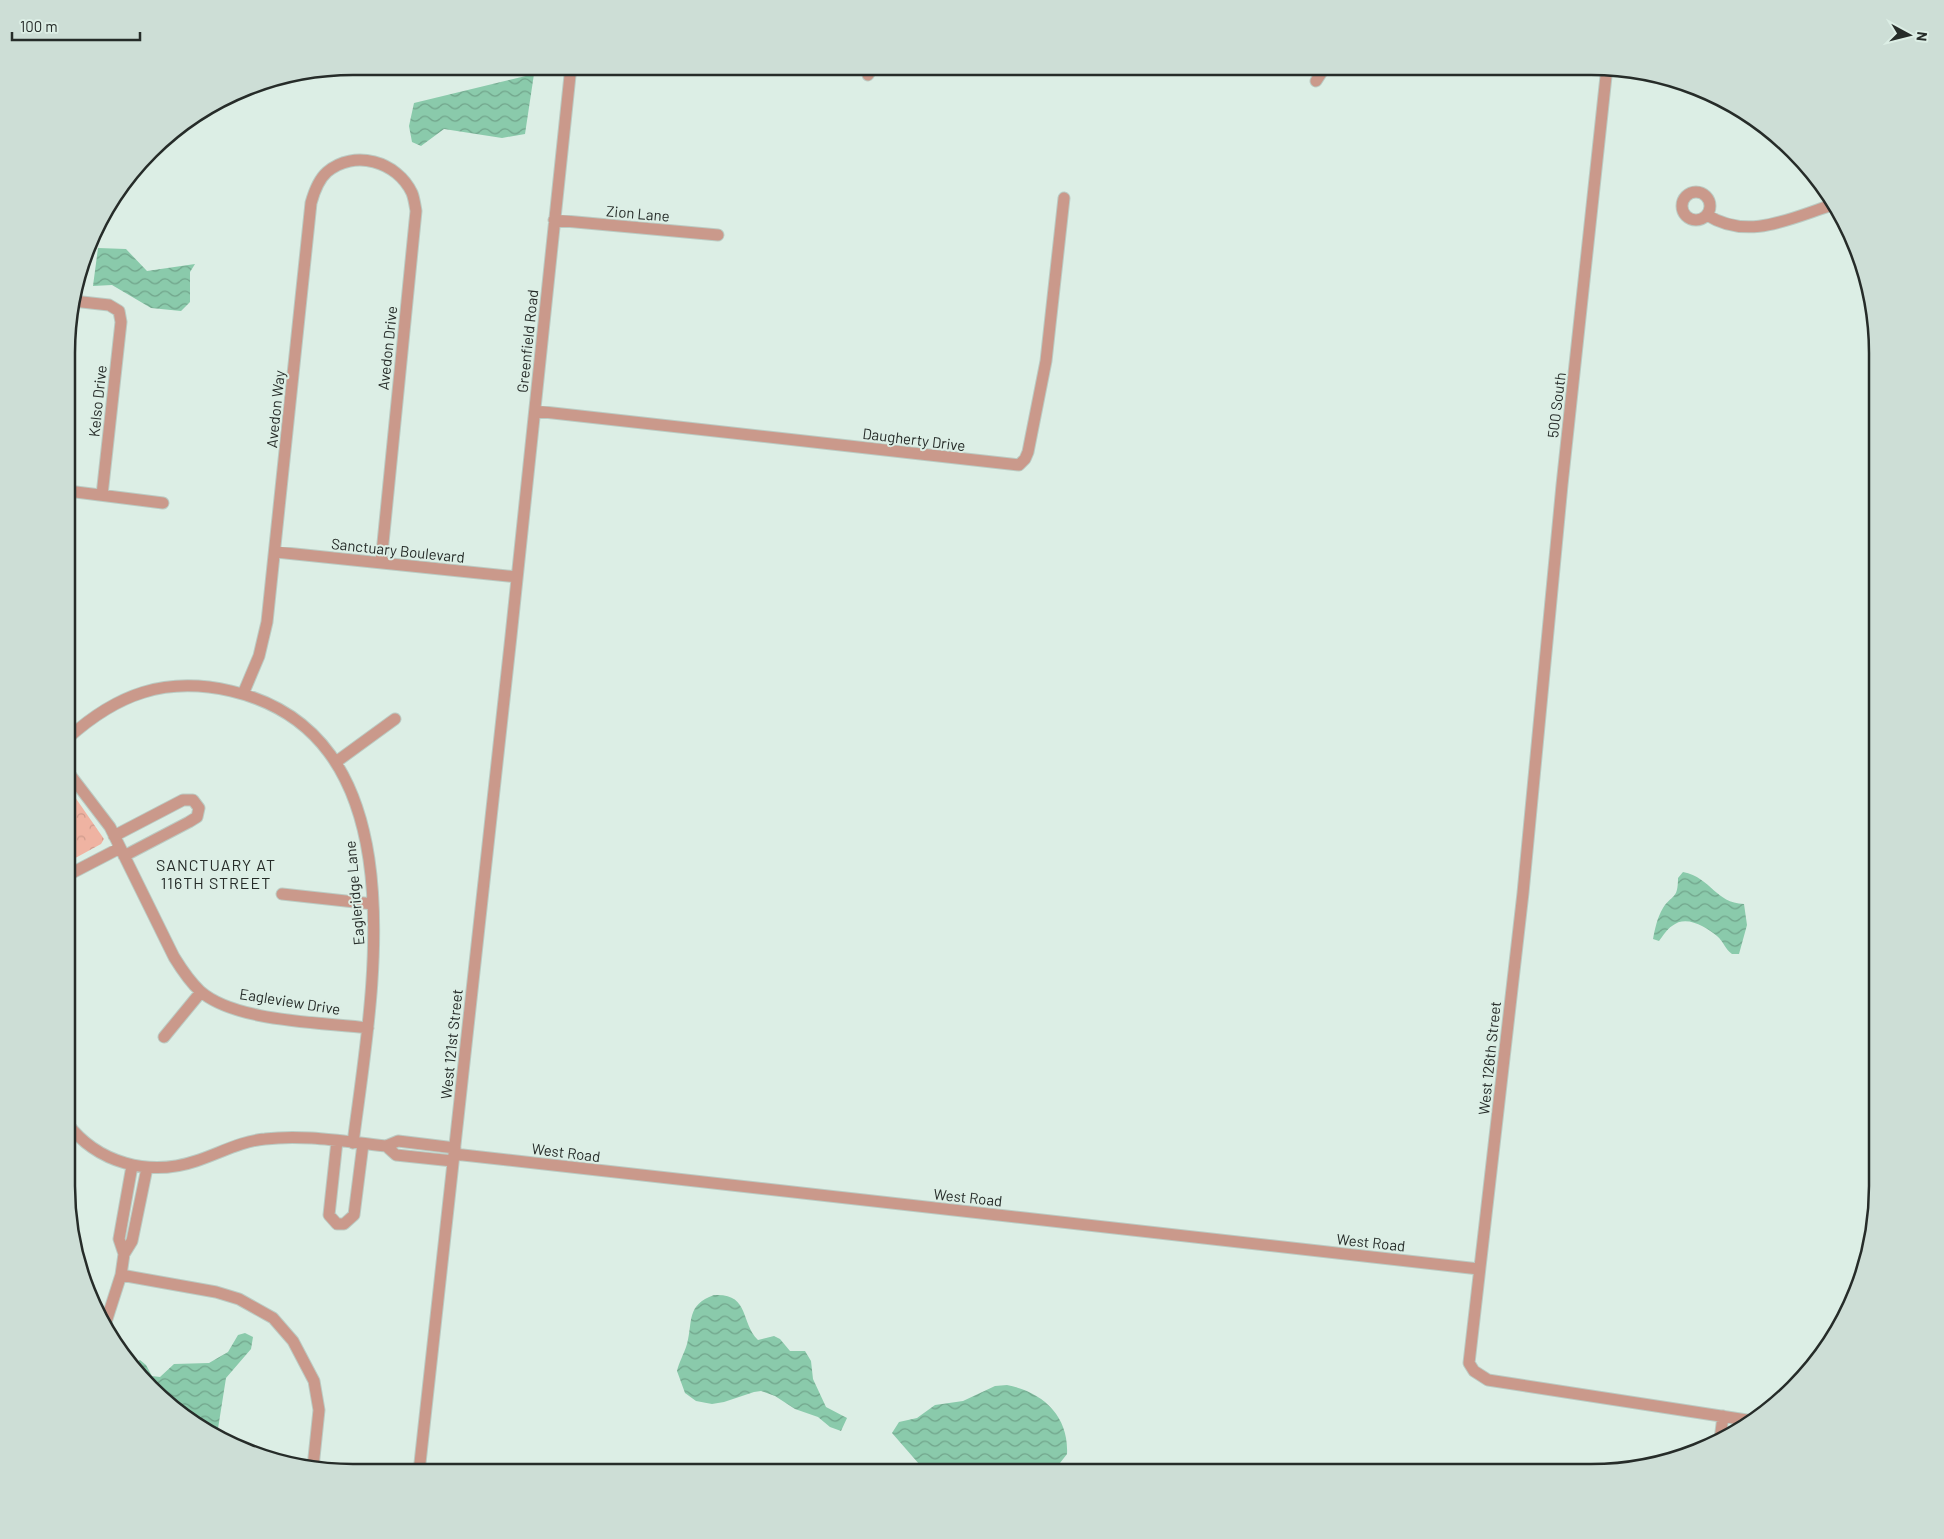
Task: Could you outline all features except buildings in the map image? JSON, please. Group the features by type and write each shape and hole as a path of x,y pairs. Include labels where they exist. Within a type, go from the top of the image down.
{"street":[{"name":"Greenfield Road","path":"513,619 571,75"},
{"path":"1316,81 1320,75"},
{"name":"500 South","path":"1536,746 1606,76"},
{"name":"Avedon Way","path":"244,694 264,640 276,552 311,203 316,187 326,173 336,166 369,159"},
{"name":"Avedon Drive","path":"369,159 390,168 402,178 412,193 416,211 381,563"},
{"name":"Daugherty Drive","path":"534,411 1019,465 1026,459 1028,452 1046,362 1064,198"},
{"path":"1708,215 1729,226 1760,227 1827,206"},
{"name":"Zion Lane","path":"554,220 718,235"},
{"name":"Kelso Drive","path":"80,302 109,305 119,312 121,322 102,495"},
{"path":"75,492 163,503"},
{"name":"Sanctuary Boulevard","path":"276,552 517,578"},
{"name":"West 121st Street","path":"419,1464 513,619"},
{"name":"Eagleridge Lane","path":"75,732 107,707 149,690 201,686 244,694 279,710 296,720 312,734 336,762 352,792 361,817 373,904 375,937 354,1215 344,1224 338,1224 329,1215 336,1141"},
{"path":"336,762 395,719"},
{"name":"West 126th Street","path":"1536,746 1523,893 1469,1363 1474,1372 1488,1380 1723,1416"},
{"name":"Eagleview Drive","path":"75,782 114,836 174,957 186,976 201,992 221,1004 245,1012 368,1028"},
{"path":"75,872 190,822 197,817 199,808 193,800 183,800 114,836"},
{"path":"282,894 373,904"},
{"path":"164,1037 201,992"},
{"name":"West Road","path":"75,1133 98,1152 132,1166 147,1168 166,1168 186,1164 261,1139 300,1137 386,1146 398,1141 454,1154 1479,1269"},
{"path":"124,1254 119,1239 132,1166"},
{"path":"108,1317 121,1275 124,1254 132,1241 147,1168"},
{"path":"121,1275 216,1292 239,1299 273,1318 293,1341 314,1381 319,1410 314,1461"},
{"path":"1721,1431 1723,1416 1742,1419"}],"green space":[{"path":"75,797 104,839 101,844 75,858"}],"water":[{"path":"534,75 525,134 502,138 444,129 421,146 412,142 409,126 414,103"},
{"path":"98,248 126,249 147,271 195,264 190,272 190,302 181,311 151,308 112,285 93,286"},
{"path":"1683,872 1701,879 1726,899 1734,903 1744,904 1747,925 1739,954 1732,954 1719,938 1696,923 1683,921 1672,926 1659,941 1653,939 1659,916 1663,908 1676,893 1678,878"},
{"path":"714,1295 734,1299 739,1304 752,1333 758,1340 774,1336 780,1339 790,1351 805,1351 811,1361 813,1379 826,1407 847,1418 841,1431 830,1427 818,1417 795,1409 775,1396 761,1391 712,1404 696,1401 685,1393 677,1371 687,1344 692,1315 699,1304"},
{"path":"245,1333 253,1337 251,1349 226,1378 218,1429 184,1407 156,1383 137,1361 140,1360 146,1365 152,1376 160,1377 174,1364 209,1363 228,1352 238,1335"},
{"path":"1007,1385 1020,1388 1032,1393 1051,1408 1064,1428 1066,1440 1067,1454 1059,1464 919,1464 892,1433 899,1422 917,1418 935,1405 963,1401 995,1386"}],"district":[{"name":"SANCTUARY AT 116TH STREET","path":"216,873"}]}
